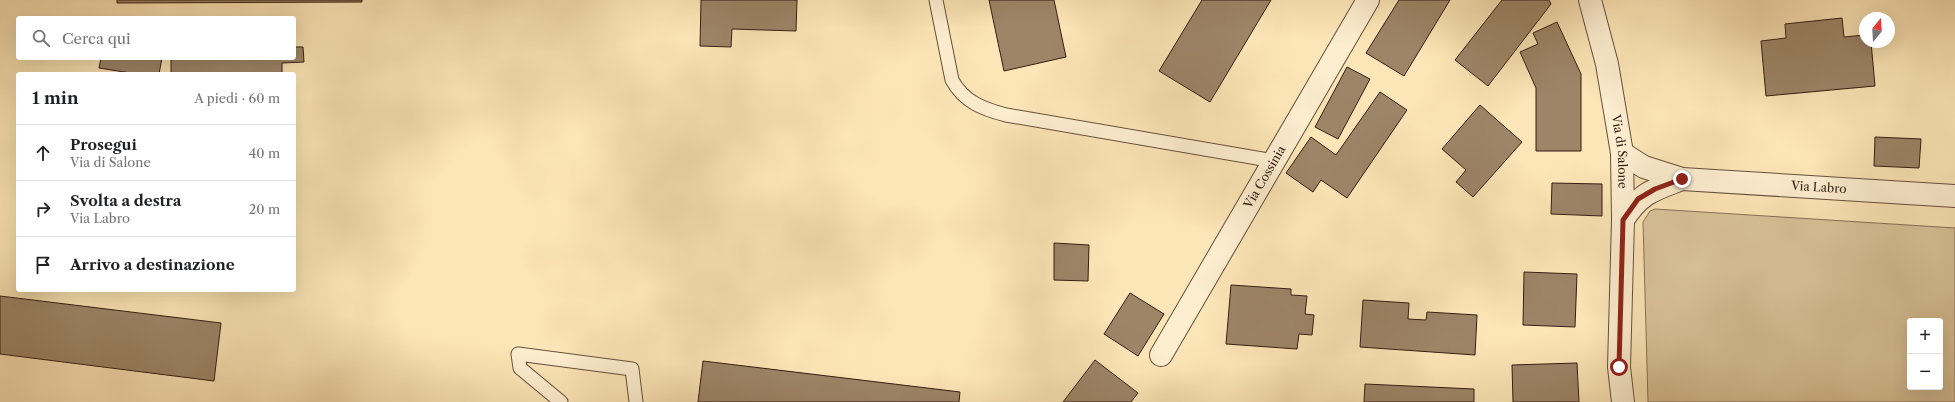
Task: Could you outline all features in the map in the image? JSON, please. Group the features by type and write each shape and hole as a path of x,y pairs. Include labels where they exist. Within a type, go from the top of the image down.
{"street":[{"name":"Via Cossinia","path":"1161,355 1368,0"},
{"name":"Via di Salone","path":"1590,0 1607,64 1622,153 1623,220 1619,367 1623,402"},
{"name":"Via Labro","path":"1622,153 1644,167 1682,179 1955,196"},
{"name":"Via Labro","path":"1623,220 1638,199 1655,189 1682,179"}],"lane":[{"path":"936,0 952,80 957,90 965,98 976,105 1006,115 1274,162"},
{"path":"561,402 520,368 518,354 632,368 636,402"}],"shaded area":[{"path":"1655,209 1955,228 1955,402 1648,402 1643,222 1650,211"}],"building":[{"path":"117,0 362,0 362,2 117,3"},
{"path":"701,0 797,0 796,31 732,29 731,47 700,46"},
{"path":"989,0 1054,0 1066,57 1004,71"},
{"path":"1202,0 1271,0 1210,102 1159,71"},
{"path":"1399,0 1450,0 1404,76 1366,53"},
{"path":"1502,0 1549,0 1551,4 1488,86 1455,60"},
{"path":"1842,18 1844,37 1859,36 1859,48 1872,48 1875,86 1766,96 1761,41 1786,38 1785,24"},
{"path":"1557,22 1581,74 1581,151 1536,151 1536,88 1520,52 1538,44 1533,33"},
{"path":"296,47 303,47 304,62 282,63 282,72 171,72 171,60 296,60"},
{"path":"101,60 162,60 159,72 124,72 99,68"},
{"path":"1347,67 1370,79 1338,139 1315,127"},
{"path":"1380,92 1407,110 1347,198 1321,180 1313,192 1286,173 1311,137 1336,155"},
{"path":"1480,105 1522,142 1473,197 1456,182 1466,170 1442,149"},
{"path":"1875,137 1921,139 1919,168 1874,166"},
{"path":"1552,183 1602,184 1602,216 1551,214"},
{"path":"1054,243 1089,245 1088,281 1054,280"},
{"path":"1524,272 1577,274 1575,327 1523,325"},
{"path":"1231,285 1291,289 1291,295 1307,296 1305,314 1314,315 1312,335 1299,334 1297,349 1226,344"},
{"path":"1130,293 1164,314 1138,356 1104,334"},
{"path":"0,296 221,323 214,381 0,354"},
{"path":"1363,300 1409,303 1408,319 1426,320 1427,312 1477,315 1475,355 1360,347"},
{"path":"1095,360 1138,393 1131,402 1063,402"},
{"path":"703,361 960,392 959,402 698,402"},
{"path":"1577,363 1579,402 1513,402 1512,365"},
{"path":"1365,384 1474,389 1474,402 1364,402"}],"route":[{"path":"1619,367 1623,220 1638,199 1655,189 1682,179"}]}
